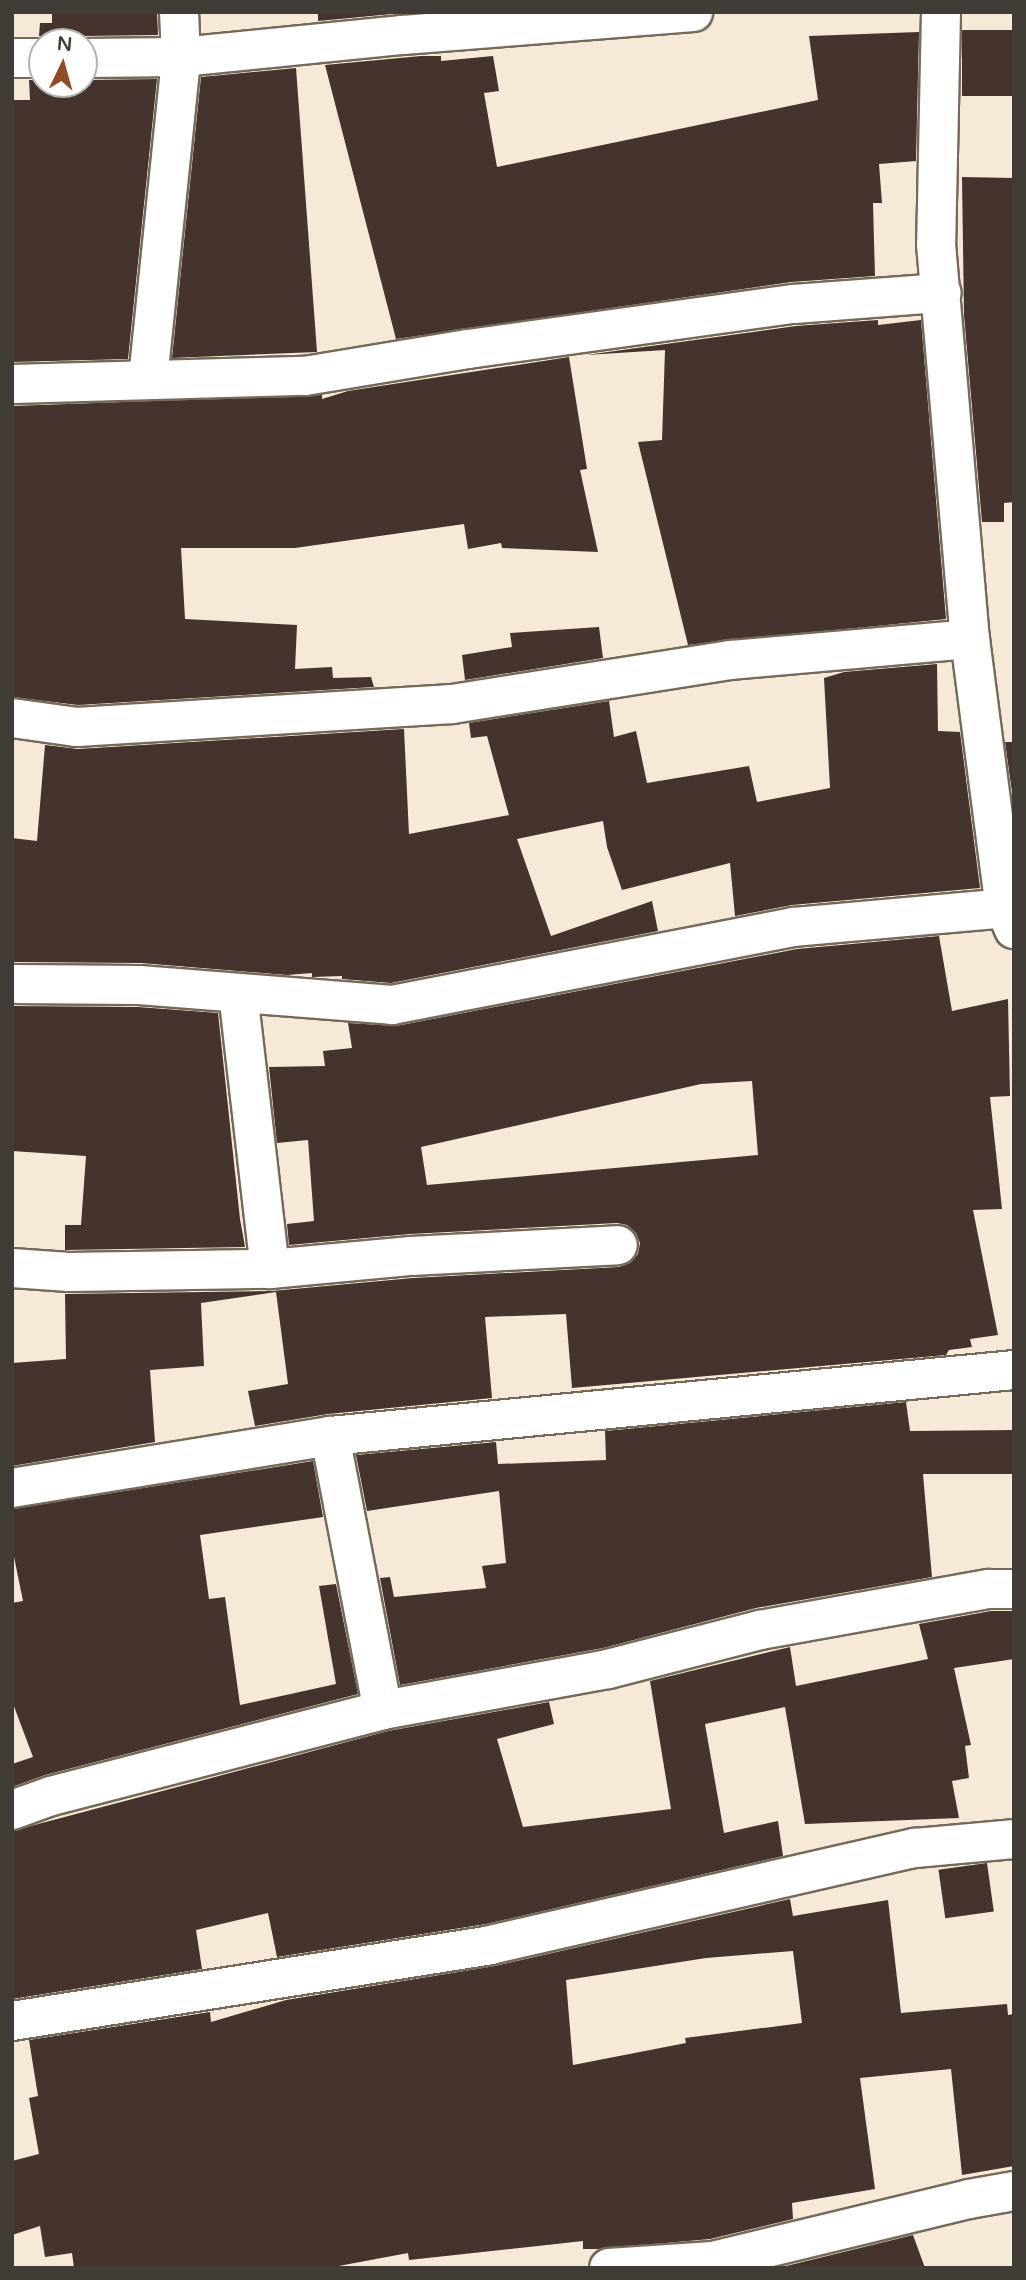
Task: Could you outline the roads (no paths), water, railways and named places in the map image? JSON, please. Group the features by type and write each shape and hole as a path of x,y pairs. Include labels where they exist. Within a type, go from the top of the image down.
{"street":[{"path":"148,379 181,57 179,12"},
{"path":"98,58 181,57 403,35 693,12"},
{"path":"12,984 139,985 392,1005 794,927 1010,919 970,639 936,244 941,12"},
{"path":"12,384 305,376 468,349 794,303 942,293"},
{"path":"12,718 77,727 452,704 731,660 970,639"},
{"path":"237,993 270,1269"},
{"path":"12,1268 69,1272 270,1269 411,1256 618,1245"},
{"path":"12,1488 330,1436 1014,1370"},
{"path":"330,1436 383,1710"},
{"path":"12,1810 51,1796 383,1710 608,1669 760,1630 989,1589 1014,1589"},
{"path":"12,2021 490,1945 915,1848 1014,1839"},
{"path":"609,2268 713,2261 969,2199 1014,2191"}]}
